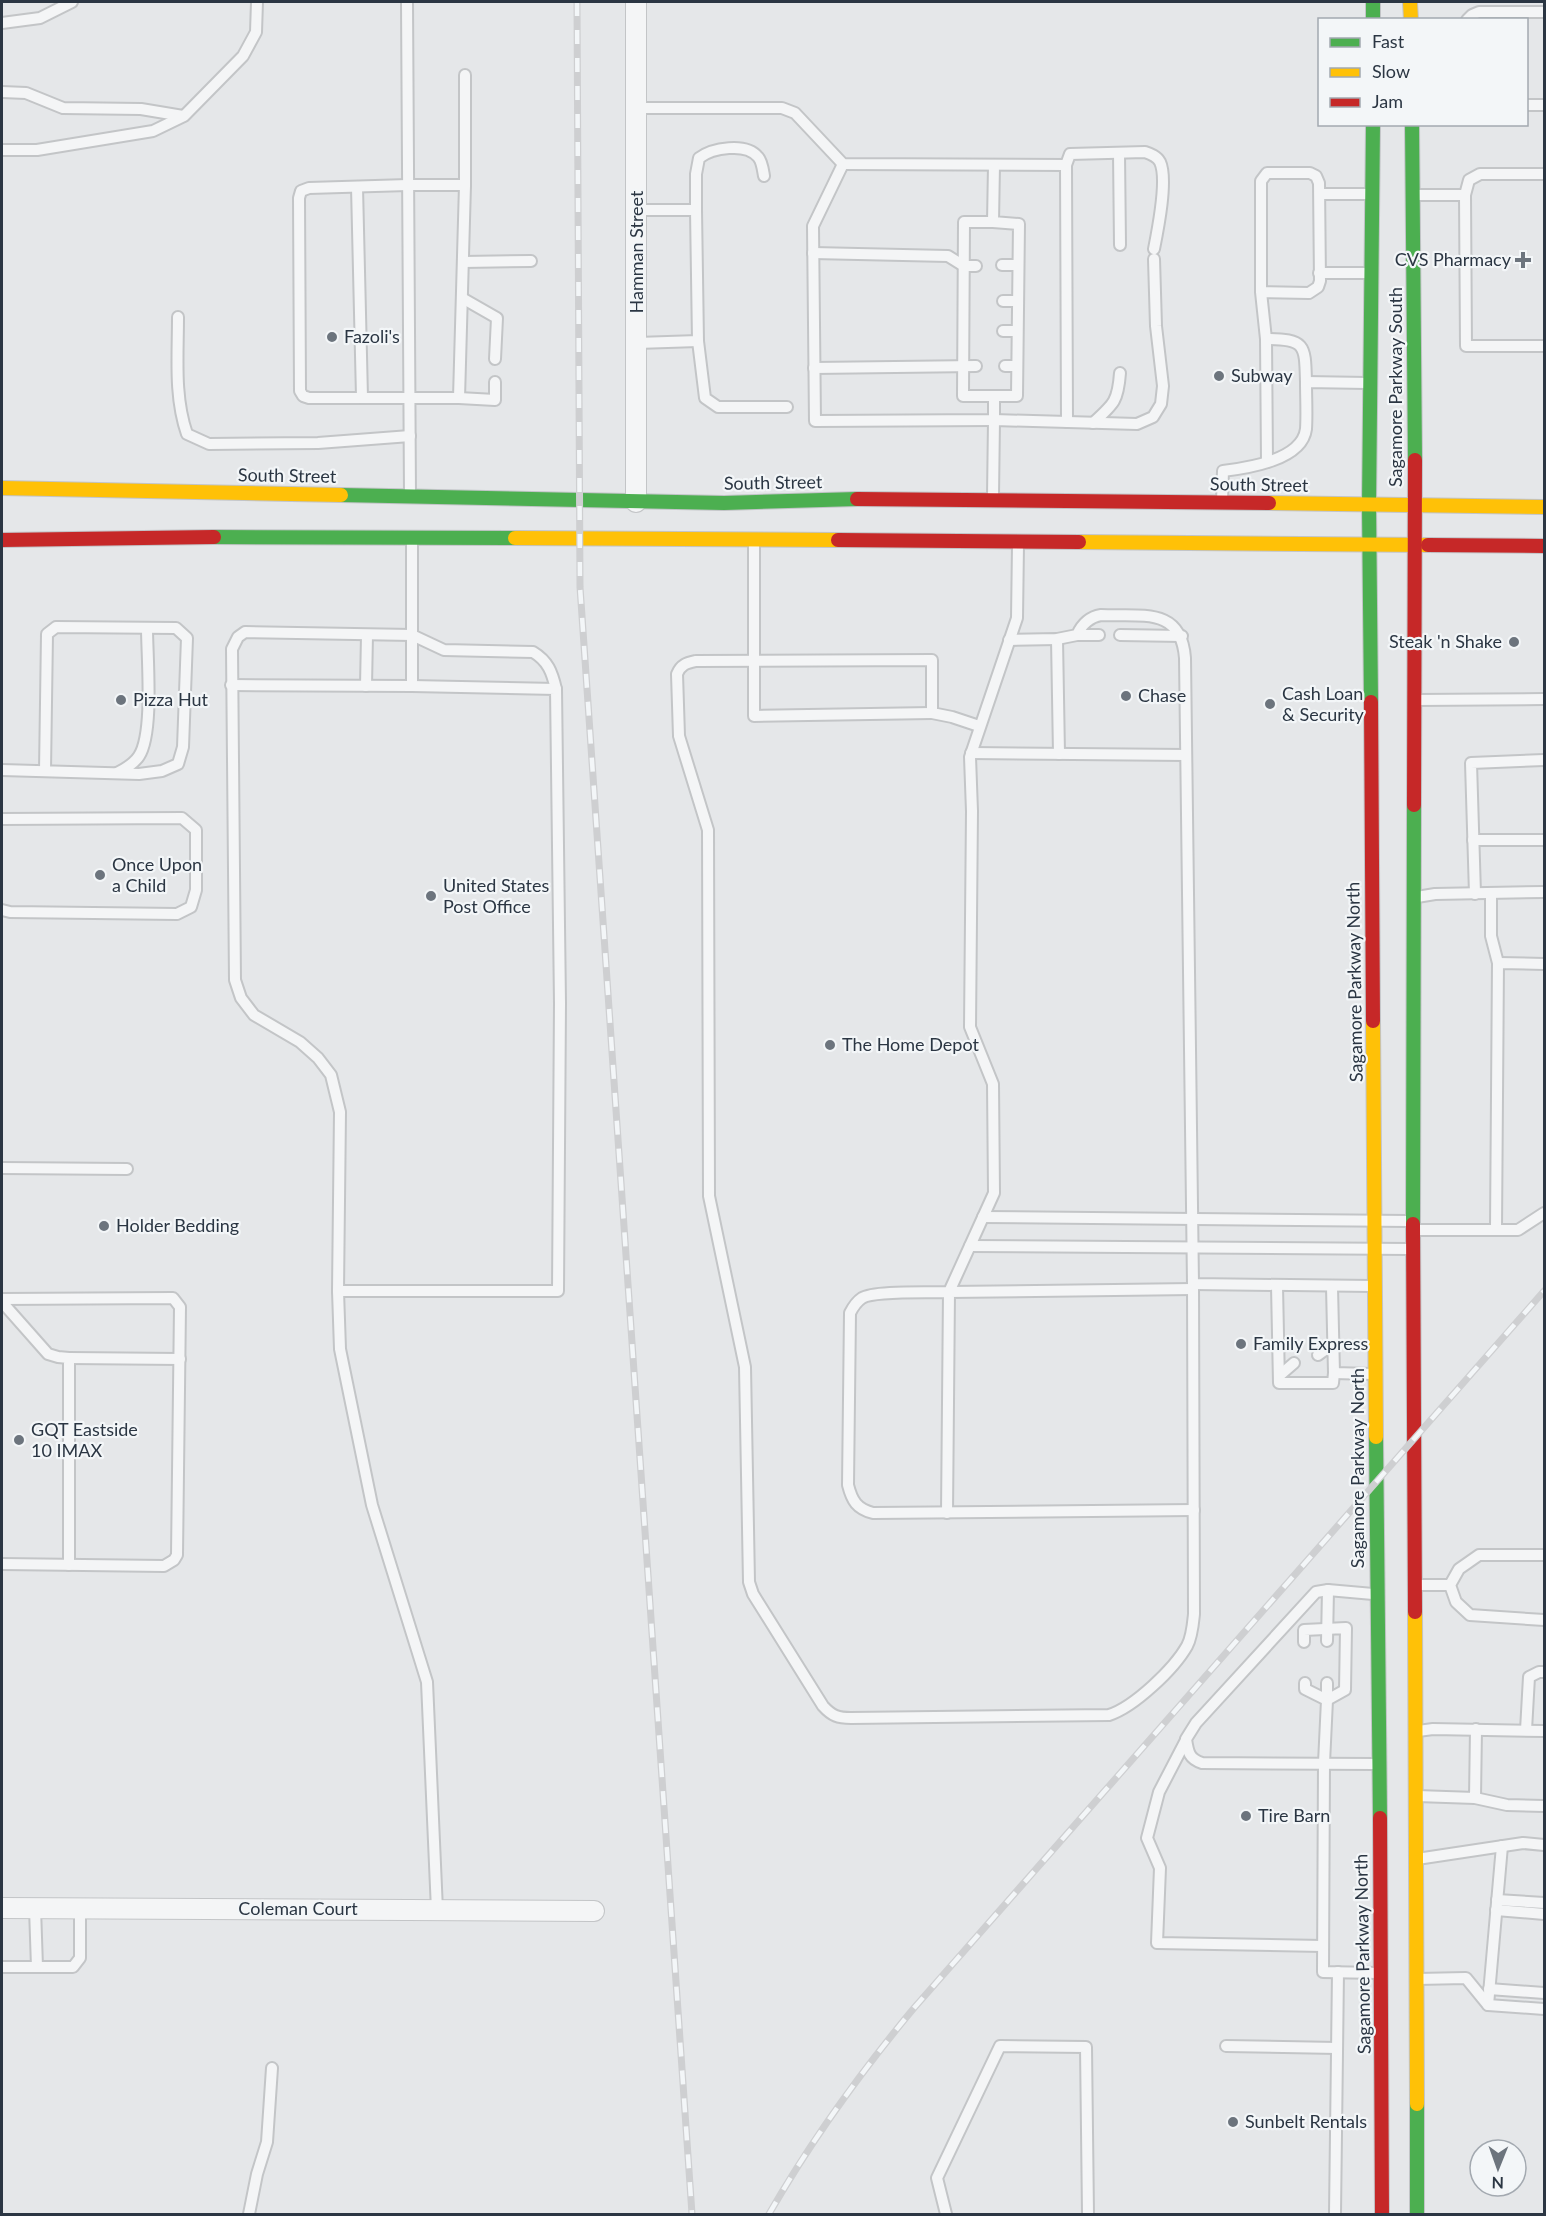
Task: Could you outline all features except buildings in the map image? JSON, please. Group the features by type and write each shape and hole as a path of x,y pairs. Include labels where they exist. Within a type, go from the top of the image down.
{"main road":[{"path":"1373,2 1373,18"},
{"path":"1410,2 1411,18"},
{"name":"Sagamore Parkway South","path":"1369,505 1373,126"},
{"name":"Sagamore Parkway South","path":"1412,126 1414,505"},
{"name":"South Street","path":"2,489 411,502 724,503 888,498 1545,507"},
{"name":"Sagamore Parkway North","path":"1369,505 1376,1221 1376,1594 1382,1973 1382,2214"},
{"path":"1414,505 1413,1248 1417,2214"},
{"path":"2,540 412,532 754,540 1545,546"}],"street":[{"name":"Hamman Street","path":"636,2 636,502"},
{"name":"Coleman Court","path":"2,1908 594,1911"}],"lane":[{"path":"2,23 40,18 72,2"},
{"path":"2,150 38,150 153,131 184,116 243,56 256,33 257,2"},
{"path":"407,2 411,502"},
{"path":"1469,18 1479,12 1545,12"},
{"path":"459,398 465,185 465,75"},
{"path":"2,92 26,93 63,108 141,109 184,116"},
{"path":"1528,105 1545,105"},
{"path":"636,108 782,108 795,113 843,164 1065,165"},
{"path":"764,176 759,158 751,152 724,148 709,151 699,158 696,174 698,341 705,398 718,407 787,407"},
{"path":"843,164 813,226 815,421 994,420 1137,424 1153,417 1161,404 1163,387 1156,326 1154,254 1163,192 1160,162 1154,155 1145,152 1070,154 1065,165 1067,422"},
{"path":"1119,153 1119,245"},
{"path":"993,222 994,165"},
{"path":"1261,292 1314,291 1320,281 1319,183 1316,176 1310,173 1267,173 1263,176 1261,186 1261,292 1266,339 1267,462"},
{"path":"1545,174 1480,174 1469,180 1465,195 1466,346 1545,346"},
{"path":"465,185 309,188 301,191 299,198 300,391 303,396 309,398 410,397 495,400 495,382"},
{"path":"357,187 362,397"},
{"path":"1320,194 1372,194"},
{"path":"1412,195 1465,195"},
{"path":"637,210 696,210"},
{"path":"964,222 1019,224 1018,266 1017,396 963,396 964,222"},
{"path":"813,253 948,256 964,266 976,266"},
{"path":"463,262 531,261"},
{"path":"1002,266 1018,266"},
{"path":"1319,273 1371,273"},
{"path":"462,298 497,318 495,359"},
{"path":"964,301 976,301"},
{"path":"1003,301 1018,301"},
{"path":"178,317 178,392 187,434 209,444 318,443 410,436"},
{"path":"1003,331 1017,331"},
{"path":"964,332 976,332"},
{"path":"1222,502 1223,471 1267,462 1286,454 1301,442 1306,431 1305,354 1301,346 1293,340 1266,339"},
{"path":"637,343 698,341"},
{"path":"814,368 963,368 976,366"},
{"path":"1005,366 1017,366"},
{"path":"1093,423 1110,408 1118,396 1120,373"},
{"path":"1306,382 1370,383"},
{"path":"993,500 994,397"},
{"path":"412,532 412,686"},
{"path":"754,540 754,716 932,713 979,726"},
{"path":"947,1513 949,1292 994,1193 993,1084 970,1027 971,753 1017,618 1018,542"},
{"path":"932,713 932,660 686,663 677,674 679,736 708,830 709,1196 745,1367 749,1582 753,1594 823,1706 832,1715 840,1718 1109,1715 1130,1706 1173,1666 1188,1645 1194,1614 1193,1218 1185,658 1182,636 1164,619 1093,616 1086,621 1077,635"},
{"path":"2,770 139,774 162,771 178,764 183,747 187,638 176,628 56,627 47,634 45,771"},
{"path":"117,774 130,766 139,756 144,745 147,720 147,628"},
{"path":"338,1291 558,1291 560,1040 556,689 552,671 541,657 532,652 444,650 412,635 245,632 238,637 232,649 235,980 241,998 254,1015 300,1042 318,1058 331,1075 337,1092 340,1112 338,1291 340,1349 372,1505 427,1682 437,1910"},
{"path":"366,686 367,634"},
{"path":"1009,640 1099,635"},
{"path":"1120,635 1182,636"},
{"path":"1056,639 1059,754"},
{"path":"231,685 556,689"},
{"path":"1414,700 1545,699"},
{"path":"971,753 1186,755"},
{"path":"1475,894 1471,763 1545,760"},
{"path":"2,819 182,818 196,830 196,890 191,907 177,914 10,912 2,910"},
{"path":"1473,840 1545,840"},
{"path":"1414,897 1435,894 1545,892"},
{"path":"1491,893 1491,936 1498,963 1496,1229"},
{"path":"1498,963 1545,964"},
{"path":"2,1168 127,1169"},
{"path":"983,1217 1376,1221 1413,1226 1518,1230 1545,1213"},
{"path":"970,1246 1413,1248"},
{"path":"1194,1510 873,1514 862,1510 850,1495 848,1476 850,1313 854,1305 863,1297 877,1294 1193,1286 1375,1286"},
{"path":"1277,1286 1279,1383 1333,1383 1332,1287"},
{"path":"2,1301 173,1298 180,1307 177,1555 174,1560 164,1566 2,1564"},
{"path":"2,1301 48,1354 69,1358 180,1359"},
{"path":"1318,1354 1333,1344"},
{"path":"69,1358 69,1565"},
{"path":"1279,1376 1294,1363"},
{"path":"1334,1373 1376,1374"},
{"path":"1450,1585 1460,1569 1479,1555 1545,1555"},
{"path":"1414,1585 1450,1585"},
{"path":"1450,1585 1456,1602 1470,1615 1545,1620"},
{"path":"1323,1946 1157,1943 1160,1868 1147,1838 1159,1792 1196,1724 1316,1592 1328,1590 1376,1594"},
{"path":"1327,1641 1328,1590"},
{"path":"1304,1642 1304,1630 1346,1628 1345,1690 1327,1700"},
{"path":"1526,1730 1529,1677 1545,1672"},
{"path":"1305,1683 1305,1689 1327,1700"},
{"path":"1327,1683 1324,1763 1323,1972 1382,1973"},
{"path":"1415,1731 1433,1729 1545,1731"},
{"path":"1474,1798 1476,1729"},
{"path":"1186,1740 1188,1753 1193,1760 1202,1763 1378,1764"},
{"path":"1415,1796 1474,1798 1507,1805 1545,1806"},
{"path":"1415,1860 1523,1843 1545,1845"},
{"path":"1488,2005 1502,1846"},
{"path":"1497,1905 1545,1903"},
{"path":"1497,1905 1545,1914"},
{"path":"35,1908 37,1967"},
{"path":"2,1967 73,1967 80,1958 80,1908"},
{"path":"1335,2214 1338,1972"},
{"path":"1416,1979 1466,1978 1488,2005 1545,2009"},
{"path":"1489,1989 1545,1994"},
{"path":"946,2214 937,2178 1000,2046 1086,2047 1088,2214"},
{"path":"1226,2046 1337,2048"},
{"path":"249,2214 257,2174 267,2142 272,2068"}],"railway":[{"path":"577,2 580,587 692,2214"},
{"path":"769,2214 837,2108 914,2008 1544,1291"}],"traffic: fast":[{"path":"1373,2 1373,18"},
{"path":"1371,702 1369,505 1373,126"},
{"path":"1412,126 1415,460"},
{"path":"341,495 724,503 857,499"},
{"path":"214,537 515,538"},
{"path":"1413,1224 1414,805"},
{"path":"1376,1437 1380,1818"},
{"path":"1417,2104 1417,2214"}],"traffic: slow":[{"path":"1410,2 1411,18"},
{"path":"2,488 341,495"},
{"path":"1269,503 1544,507"},
{"path":"515,538 838,540"},
{"path":"1079,542 1428,545"},
{"path":"1373,1021 1376,1437"},
{"path":"1415,1612 1417,2104"}],"traffic: jam":[{"path":"1414,805 1415,460"},
{"path":"857,499 1269,503"},
{"path":"2,540 214,537"},
{"path":"838,540 1079,542"},
{"path":"1428,545 1544,546"},
{"path":"1371,702 1373,1021"},
{"path":"1413,1224 1415,1612"},
{"path":"1380,1818 1382,2214"}],"place":[{"name":"CVS Pharmacy","path":"1523,260"},
{"name":"Fazoli's","path":"332,337"},
{"name":"Subway","path":"1219,376"},
{"name":"Steak 'n Shake","path":"1514,642"},
{"name":"Chase","path":"1126,696"},
{"name":"Pizza Hut","path":"121,700"},
{"name":"Cash Loan & Security","path":"1270,704"},
{"name":"Once Upon a Child","path":"100,875"},
{"name":"United States Post Office","path":"431,896"},
{"name":"The Home Depot","path":"830,1045"},
{"name":"Holder Bedding","path":"104,1226"},
{"name":"Family Express","path":"1241,1344"},
{"name":"GQT Eastside 10 IMAX","path":"19,1440"},
{"name":"Tire Barn","path":"1246,1816"},
{"name":"Sunbelt Rentals","path":"1233,2122"}]}
